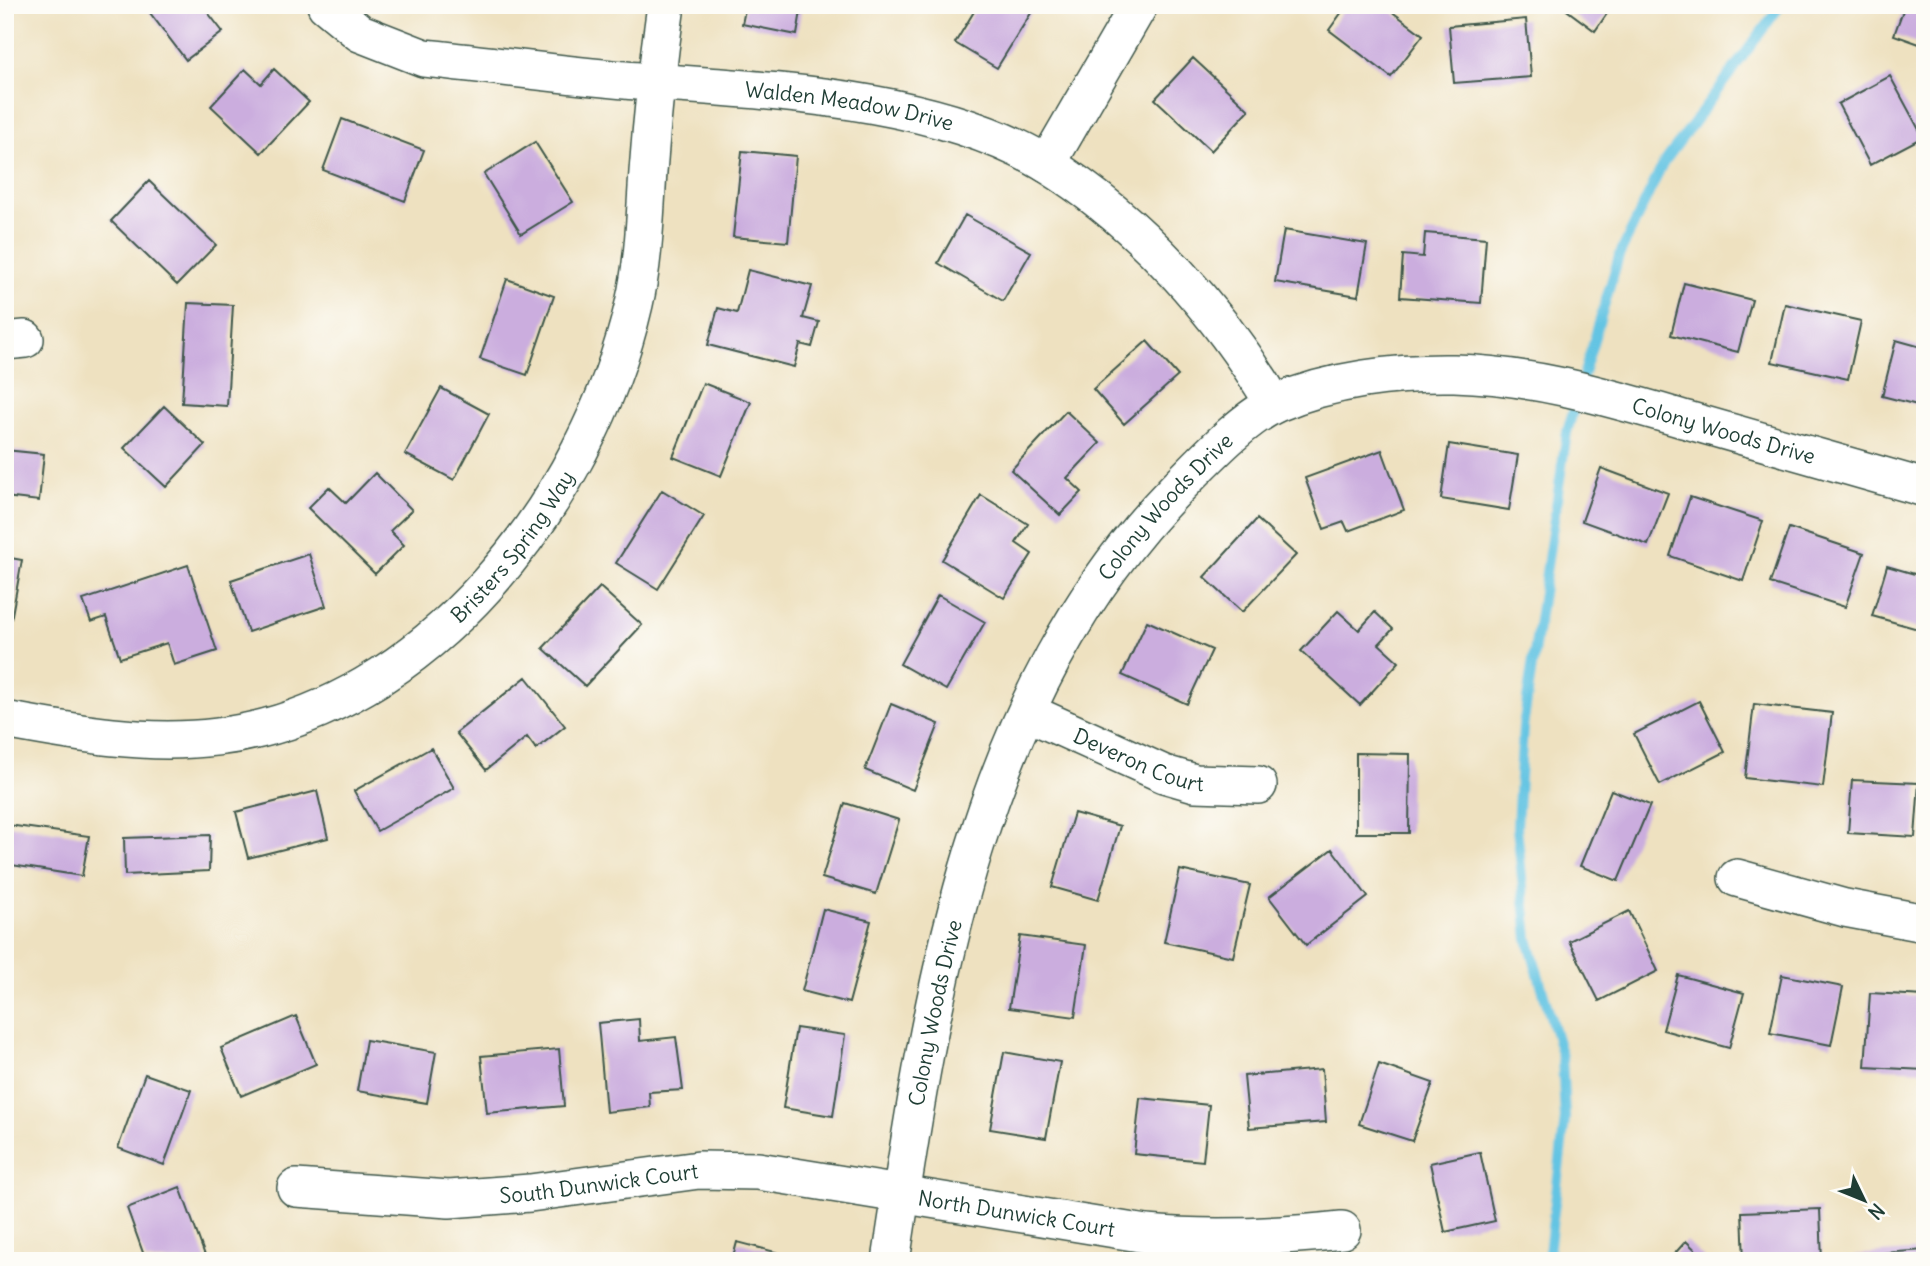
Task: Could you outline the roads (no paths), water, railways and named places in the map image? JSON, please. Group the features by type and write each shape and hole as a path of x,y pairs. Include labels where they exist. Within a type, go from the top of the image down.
{"street":[{"name":"Walden Meadow Drive","path":"326,5 360,33 424,58 870,104 958,125 1047,164 1131,230 1172,270 1240,347 1274,404"},
{"name":"Bristers Spring Way","path":"5,720 116,738 149,740 220,737 260,728 346,696 389,671 439,633 487,585 530,533 568,472 604,394 635,301 642,250 655,80 666,5"},
{"path":"1047,164 1139,5"},
{"name":"Colony Woods Drive","path":"891,1261 931,1012 961,886 990,797 1027,712 1066,634 1122,551 1196,469 1274,404 1336,384 1381,377 1455,373 1503,377 1603,395 1925,488"},
{"name":"Deveron Court","path":"1027,712 1164,774 1195,783 1258,785"},
{"path":"1737,878 1845,908 1925,923"},
{"name":"South Dunwick Court","path":"296,1188 449,1199 530,1193 699,1170 758,1171 901,1193"},
{"name":"North Dunwick Court","path":"901,1193 1089,1226 1186,1237 1273,1237 1342,1230"}],"waterway":[{"path":"1581,383 1619,256 1663,164 1781,5"},
{"path":"1548,1261 1565,1119 1562,1057 1528,939 1517,827 1523,727 1567,432 1577,398"}]}
